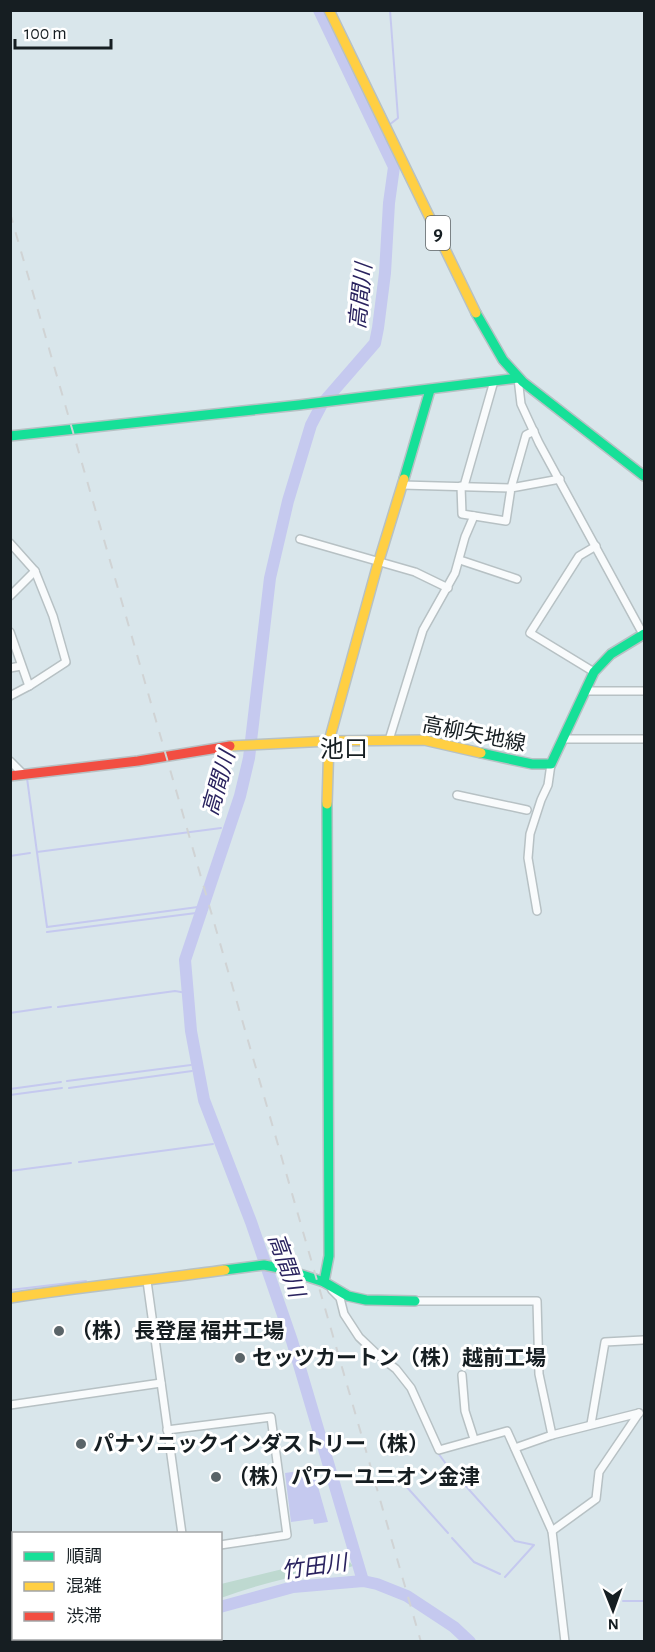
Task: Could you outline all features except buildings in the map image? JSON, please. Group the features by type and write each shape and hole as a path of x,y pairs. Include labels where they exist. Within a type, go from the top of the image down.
{"street":[{"name":"9","path":"328,10 478,317 503,360 518,378 645,476"},
{"path":"10,436 430,390 518,378 521,404 534,431 644,634"},
{"path":"494,381 463,486 462,514 506,521 526,435 534,431"},
{"path":"324,1282 329,1256 327,762 329,741 378,561 430,390"},
{"path":"402,485 512,488 560,479"},
{"path":"389,740 423,630 448,588 474,516"},
{"path":"300,539 415,572 448,588"},
{"path":"10,543 35,571 53,616 66,662 10,696"},
{"path":"594,672 530,633 579,556 596,546"},
{"path":"460,560 517,579"},
{"path":"10,596 35,571"},
{"path":"10,632 29,686"},
{"name":"高柳矢地線","path":"10,776 138,761 230,746 329,741 424,740 532,764 551,764 594,672 611,654 644,634"},
{"path":"10,668 21,666"},
{"path":"585,691 645,691"},
{"path":"564,739 645,739"},
{"path":"10,761 23,774"},
{"path":"537,911 528,858 530,834 548,785 551,764"},
{"path":"457,795 527,810"},
{"path":"10,1298 258,1266 284,1269 324,1282 348,1296 357,1298 415,1301 537,1301 539,1374 552,1435"},
{"path":"147,1281 182,1532"},
{"path":"324,1282 340,1299 344,1314 359,1337 396,1369 411,1388 439,1450 507,1431 552,1531 565,1641"},
{"path":"591,1424 605,1342 643,1340"},
{"path":"462,1375 465,1412 474,1439"},
{"path":"10,1405 161,1383"},
{"path":"515,1448 552,1435 639,1413 599,1472 596,1500 552,1531"},
{"path":"167,1431 272,1417 287,1535 222,1545"}],"green space":[{"path":"349,1561 353,1566 280,1580 222,1598 222,1584 295,1566"}],"water":[{"path":"313,1469 328,1522 314,1524 313,1519 291,1522 285,1473"}],"waterway":[{"name":"高間川","path":"319,10 394,167 378,328 375,343 322,404 311,425 288,501 270,578 249,758 240,796 185,960 191,1031 204,1100 251,1222 292,1341 363,1581"},
{"path":"389,125 398,118 390,10"},
{"name":"高間川","path":"378,132 384,128"},
{"path":"27,778 47,927 198,907"},
{"path":"37,852 221,828"},
{"path":"10,856 30,853"},
{"path":"47,932 196,913"},
{"path":"58,1007 175,991 187,993"},
{"path":"10,1013 51,1007"},
{"path":"67,1081 191,1065"},
{"path":"69,1088 192,1071"},
{"path":"10,1089 61,1082"},
{"path":"10,1095 62,1088"},
{"path":"79,1162 213,1144"},
{"path":"10,1171 71,1163"},
{"path":"10,1290 86,1281"},
{"path":"438,1453 515,1541 534,1545 505,1577"},
{"path":"405,1485 448,1533"},
{"path":"452,1538 474,1562 500,1574"},
{"name":"竹田川","path":"222,1606 293,1587 363,1581 407,1596 454,1627 470,1642"},
{"path":"623,1601 644,1601"},
{"name":"竹田川","path":"10,1641 46,1640"}],"railway":[{"path":"10,213 421,1642"}],"traffic: fast":[{"path":"476,313 503,360 523,382 644,476"},
{"path":"10,436 299,405 518,378"},
{"path":"404,479 430,390"},
{"path":"481,753 532,764 551,764 594,672 611,654 644,634"},
{"path":"324,1282 329,1256 327,804"},
{"path":"225,1270 264,1265 324,1282 348,1296 366,1300 415,1301"}],"traffic: slow":[{"path":"329,10 476,313"},
{"path":"327,804 329,741 404,479"},
{"path":"230,746 329,741 424,740 481,753"},
{"path":"10,1298 225,1270"}],"traffic: jam":[{"path":"10,776 138,761 230,746"}],"place":[{"name":"（株）長登屋 福井工場","path":"59,1331"},
{"name":"セッツカートン（株）越前工場","path":"240,1358"},
{"name":"パナソニックインダストリー（株）","path":"81,1444"},
{"name":"（株）パワーユニオン金津","path":"216,1477"}],"district":[{"name":"池口","path":"344,749"}]}
